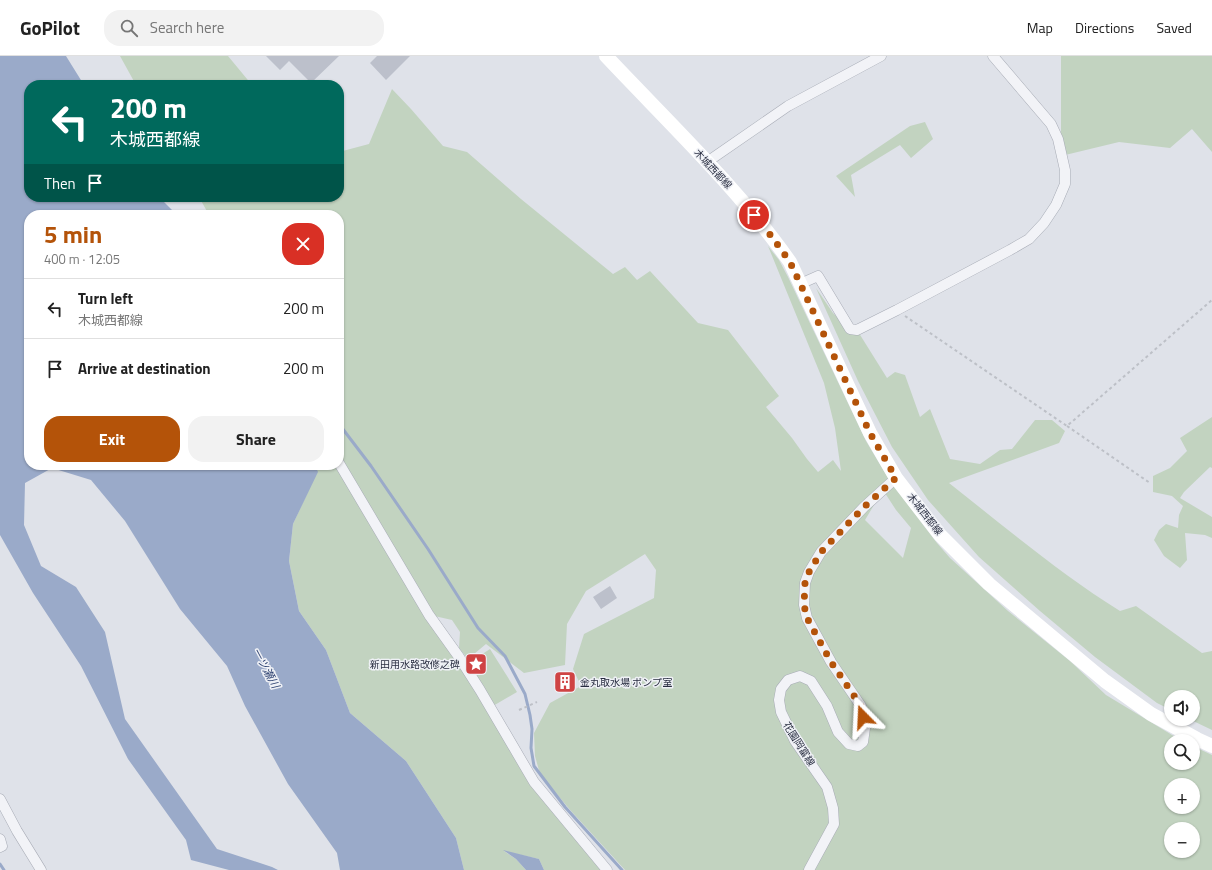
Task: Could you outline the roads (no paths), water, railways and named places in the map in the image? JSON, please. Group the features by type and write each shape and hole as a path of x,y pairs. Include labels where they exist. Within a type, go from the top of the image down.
{"main road":[{"name":"木城西都線","path":"606,56 735,193 772,237 790,262 870,433 896,478 940,536 989,584 1105,681 1151,714 1212,746"}],"street":[{"path":"707,162 788,106 881,56"},
{"path":"800,284 818,276 850,329 857,330 898,310 1010,250 1029,239 1044,223 1056,205 1065,184 1065,170 1058,139 1051,124 993,56"},
{"path":"343,470 429,615 480,690 534,782 608,870"},
{"name":"花園岡富線","path":"809,870 834,824 833,808 827,787 795,741 781,712 779,700 781,689 788,680 800,676 811,681 827,706 838,732 849,744 858,746 863,742 865,728 861,706 831,662 807,618 804,605 805,583 809,572 821,552 864,507 896,478"},
{"path":"0,800 41,870"},
{"path":"0,839 2,846 0,847"}],"water":[{"path":"0,56 66,56 81,80 24,80 24,202 164,202 172,210 24,210 24,470 48,470 25,483 24,525 41,566 76,587 105,632 125,719 217,849 278,870 229,870 191,860 186,840 128,759 81,666 33,593 0,535"},
{"name":"一ツ瀬川","path":"58,470 317,470 318,472 293,524 289,561 299,611 326,650 350,713 406,761 456,838 464,870 340,870 337,853 288,784 245,706 227,666 180,609 125,521 91,480"},
{"path":"503,850 539,859 544,870 526,870 516,859"}],"waterway":[{"path":"344,431 371,466 428,549 478,628 505,656 525,694 532,729 531,748 534,766 565,807 622,870"},
{"path":"0,864 4,870"}],"place":[{"name":"新田用水路改修之碑","path":"476,664"},
{"name":"金丸取水場 ポンプ室","path":"565,682"}]}
